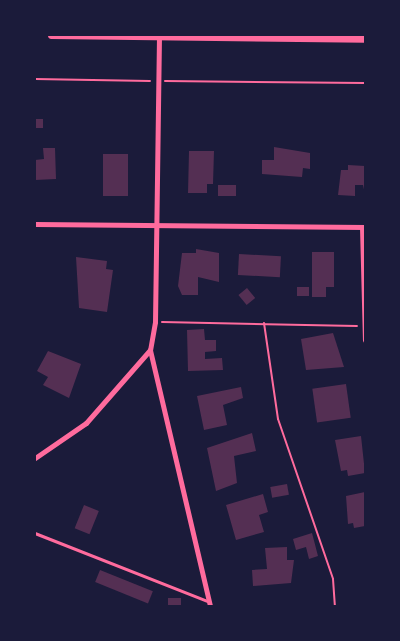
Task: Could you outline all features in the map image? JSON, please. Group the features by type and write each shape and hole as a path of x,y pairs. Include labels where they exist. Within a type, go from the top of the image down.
{"main road":[{"path":"51,35 365,39"}],"street":[{"path":"158,36 154,225 155,322 150,350 209,604"},
{"path":"35,224 363,227 362,326 365,340"},
{"path":"35,458 86,423 150,350"}],"lane":[{"path":"35,533 209,604"}],"path":[{"path":"35,79 365,83"},
{"path":"155,322 362,326"},
{"path":"264,323 278,419 333,579 335,606"}],"building":[{"path":"35,119 43,119 43,128 35,128"},
{"path":"274,147 310,153 310,169 303,168 302,177 262,174 262,160 274,160"},
{"path":"43,148 55,148 56,179 35,180 35,160 44,159"},
{"path":"189,151 214,151 213,184 207,184 207,193 188,193"},
{"path":"103,154 128,154 128,196 103,196"},
{"path":"348,165 365,166 365,194 363,185 355,185 355,196 338,195 341,170 348,170"},
{"path":"218,185 236,185 236,196 218,196"},
{"path":"196,249 219,253 219,282 198,277 198,295 182,295 178,286 182,253 196,253"},
{"path":"312,252 334,252 334,287 326,287 326,297 312,297"},
{"path":"239,254 281,256 280,277 238,275"},
{"path":"76,257 107,261 106,269 113,270 107,312 79,308"},
{"path":"297,287 309,287 309,296 297,296"},
{"path":"247,288 255,298 247,305 238,295"},
{"path":"204,329 205,340 216,340 216,351 205,352 205,359 222,358 223,370 188,371 187,330"},
{"path":"333,333 344,367 306,370 301,339"},
{"path":"48,351 81,364 69,398 43,385 48,377 37,371"},
{"path":"346,384 351,418 317,422 312,389"},
{"path":"241,387 243,398 223,405 227,425 204,430 197,396"},
{"path":"252,433 256,451 234,456 237,483 216,491 207,448"},
{"path":"361,436 365,473 348,476 347,470 341,471 335,440"},
{"path":"287,484 289,495 272,498 270,487"},
{"path":"365,492 365,526 354,528 353,523 348,524 346,496"},
{"path":"263,494 268,512 259,515 264,532 236,540 226,505"},
{"path":"84,505 99,511 89,534 75,528"},
{"path":"312,533 318,556 309,559 306,547 296,550 293,539"},
{"path":"287,547 287,560 294,560 291,583 253,586 252,570 267,569 265,548"},
{"path":"100,570 153,591 148,603 95,582"},
{"path":"168,598 181,598 181,606 168,606"}]}
